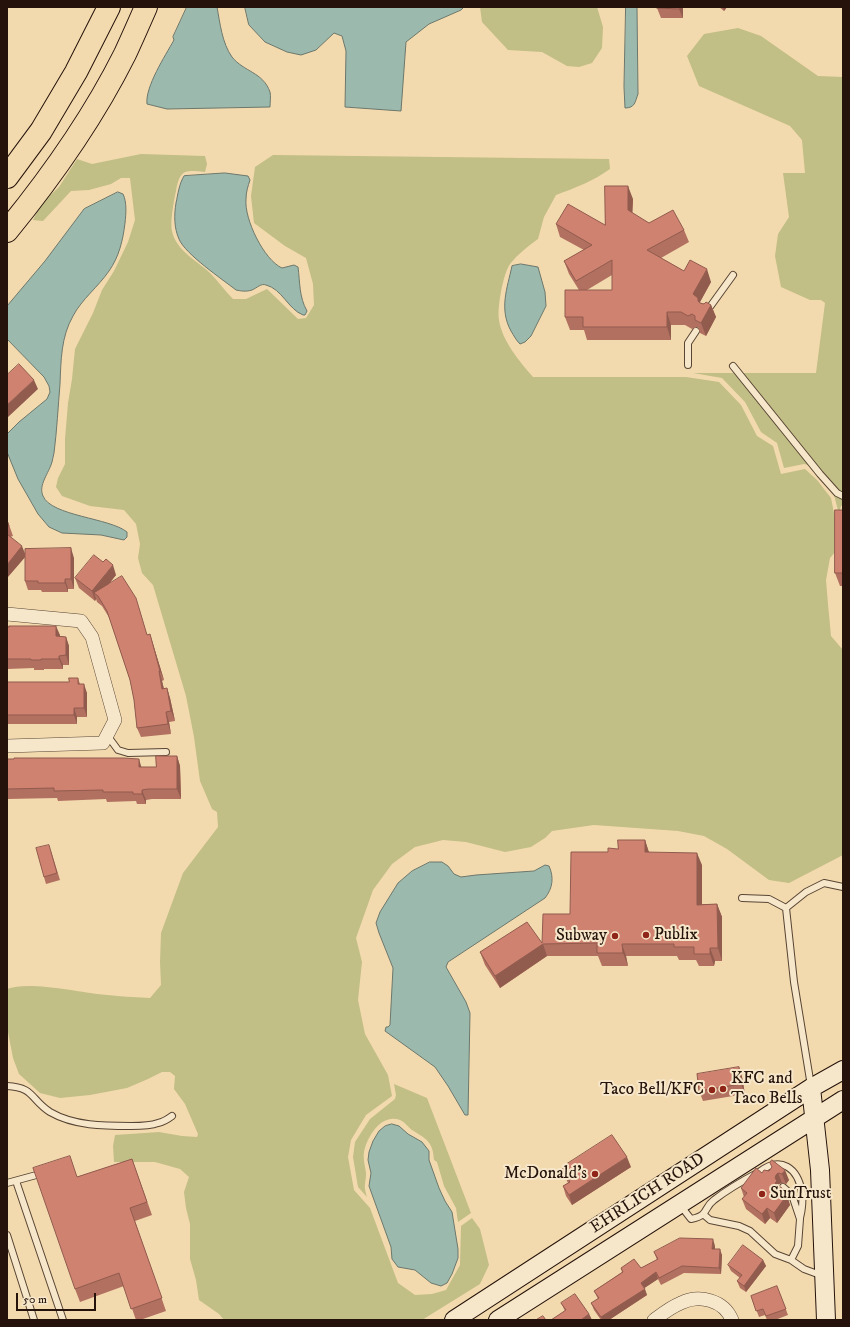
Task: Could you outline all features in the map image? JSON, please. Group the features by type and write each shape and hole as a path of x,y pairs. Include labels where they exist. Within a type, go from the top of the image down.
{"highway":[{"path":"7,157 30,125 70,58 96,7"},
{"path":"7,177 41,131 76,72 109,7"},
{"path":"7,212 27,188 77,115 116,43 132,7"},
{"path":"7,231 71,146 95,108 125,54 146,7"}],"main road":[{"name":"EHRLICH ROAD","path":"454,1320 811,1088 843,1070"},
{"path":"811,1088 820,1170 826,1320"},
{"name":"EHRLICH ROAD","path":"498,1320 843,1100"}],"street":[{"path":"7,614 81,620 92,637 115,720 103,744 7,746"},
{"path":"654,1320 681,1302 700,1298 719,1304 729,1314 732,1320"}],"lane":[{"path":"706,312 733,275"},
{"path":"688,365 688,343 696,331"},
{"path":"733,366 820,474 837,493 843,496"},
{"path":"107,736 118,750 128,753 166,752"},
{"path":"786,908 806,892 824,883 843,887"},
{"path":"742,898 769,899 786,908"},
{"path":"786,908 794,982 811,1088"},
{"path":"7,1086 20,1087 27,1090 43,1107 51,1112 65,1119 86,1124 108,1126 148,1125 159,1123 172,1116"},
{"path":"679,1204 692,1219 700,1217 706,1212 712,1201 768,1165 780,1164 788,1166 796,1173 802,1193 802,1209 798,1246 791,1260"},
{"path":"759,1172 771,1176"},
{"path":"7,1183 40,1174"},
{"path":"16,1181 61,1319"},
{"path":"784,1186 792,1194 800,1219"},
{"path":"703,1214 710,1220 739,1226 750,1231 775,1254 791,1260 804,1269 824,1277"},
{"path":"7,1235 34,1320"}],"shaded area":[{"path":"187,7 217,7 226,46 232,57 237,62 258,76 267,85 270,92 270,107 167,109 147,104 147,97 152,80 174,40 173,37"},
{"path":"245,7 464,7 461,10 429,24 406,42 401,111 345,107 346,51 342,36 334,33 316,50 301,55 287,52 265,42 249,25"},
{"path":"480,7 597,7 603,27 602,48 592,63 579,67 567,66 542,52 508,50 482,22"},
{"path":"626,7 637,7 638,94 633,106 628,108 625,108 624,87"},
{"path":"738,28 761,36 818,76 843,77 843,505 841,506 839,514 834,495 820,477 808,465 804,464 784,468 777,443 761,432 745,402 722,378 693,373 816,373 825,303 821,300 810,300 781,287 775,256 778,234 789,217 783,173 805,173 802,140 790,126 699,86 687,56 704,34"},
{"path":"141,154 205,156 207,164 205,172 188,171 184,172 179,178 172,217 172,231 174,238 183,250 210,273 233,299 246,299 267,289 298,319 306,318 314,305 313,284 306,258 285,246 254,223 251,196 255,167 273,155 609,159 610,169 590,181 556,195 544,217 538,239 527,247 507,269 501,291 499,320 504,336 512,351 533,377 686,377 719,382 741,405 757,436 773,446 781,474 805,469 817,480 831,498 837,528 836,551 830,558 826,580 831,636 843,650 843,855 789,883 769,880 727,849 704,836 678,831 594,825 552,831 545,838 531,847 505,852 466,842 443,840 415,847 392,864 373,890 356,938 362,962 358,1000 365,1034 388,1075 392,1096 366,1115 351,1140 348,1157 354,1190 370,1208 398,1283 415,1295 432,1294 446,1290 460,1265 461,1226 472,1218 480,1229 489,1265 480,1284 422,1320 224,1320 219,1314 199,1300 196,1280 190,1259 190,1224 184,1192 189,1177 180,1169 155,1162 114,1162 113,1146 115,1135 159,1132 197,1137 198,1134 185,1104 174,1089 175,1076 170,1072 162,1072 127,1088 90,1095 60,1098 40,1093 19,1074 13,1058 7,1027 7,989 38,986 103,995 150,998 161,985 161,933 183,873 218,827 217,812 212,809 200,781 194,737 186,696 153,585 142,573 138,558 140,544 136,524 124,510 90,506 62,496 56,487 58,478 65,464 65,439 68,403 75,349 93,313 102,290 114,271 128,242 135,220 130,178 121,178 111,184 89,190 71,191 43,221 33,220 41,204 59,187 77,159 92,164"},
{"path":"225,173 248,176 250,180 246,194 246,207 256,238 268,257 275,264 282,268 294,265 298,267 301,295 307,311 305,315 293,308 272,287 261,285 248,291 236,290 188,252 179,239 175,226 175,212 179,189 184,176"},
{"path":"118,192 123,194 126,208 123,236 118,254 109,271 85,299 73,316 66,332 61,357 54,453 51,466 43,483 42,492 48,503 57,508 119,527 127,532 127,537 124,540 101,535 62,533 49,527 38,514 18,479 7,452 7,434 47,399 50,392 49,386 44,377 7,339 7,306 45,261 84,209"},
{"path":"521,264 538,267 545,292 546,306 531,336 525,342 520,344 513,335 507,323 505,315 505,299 512,266"},
{"path":"430,862 442,862 448,866 454,874 461,877 534,871 545,865 549,866 552,874 550,890 545,898 448,962 446,967 466,1002 470,1013 468,1115 465,1115 435,1067 385,1031 386,1027 390,1025 393,968 376,923 380,912 398,883 412,871"},
{"path":"394,1084 427,1098 471,1213 458,1222 456,1208 444,1186 437,1162 434,1160 432,1149 428,1141 400,1120 387,1120 381,1123 372,1133 364,1152 366,1173 365,1187 367,1197 358,1187 353,1157 355,1142 370,1119 395,1099 396,1095"},
{"path":"392,1124 399,1126 408,1134 422,1142 429,1151 429,1160 439,1188 452,1212 458,1258 447,1283 441,1286 431,1283 415,1270 398,1267 392,1259 391,1247 369,1186 371,1173 368,1160 373,1141 379,1131 385,1126"}],"building":[{"path":"680,7 679,9 657,8"},
{"path":"605,186 628,186 628,210 649,223 673,210 684,230 647,250 684,271 690,260 707,269 693,294 698,298 700,303 704,304 706,302 711,305 701,323 695,320 695,316 692,314 688,316 681,312 667,312 667,327 583,327 583,317 565,317 565,290 612,290 612,260 576,281 564,261 592,245 556,224 568,204 605,225"},
{"path":"19,364 34,380 7,405 7,375"},
{"path":"835,510 843,510 843,573 835,573"},
{"path":"7,534 22,546 7,565"},
{"path":"71,548 71,579 65,579 65,583 38,583 38,581 25,581 25,549"},
{"path":"94,555 103,562 106,559 113,565 92,591 75,578"},
{"path":"122,576 136,598 147,635 150,634 160,671 162,689 167,688 171,711 166,712 168,724 137,728 130,680 107,611 98,596 94,593"},
{"path":"56,626 56,636 66,637 66,655 59,656 59,659 7,659 7,627"},
{"path":"69,678 78,678 78,684 84,684 84,708 74,708 74,715 7,715 7,682 69,682"},
{"path":"156,756 177,756 177,789 148,789 142,790 142,794 133,794 133,792 103,792 103,790 54,791 54,788 7,789 7,759 124,758 139,759 139,767 156,767"},
{"path":"618,840 645,840 645,852 697,853 697,905 717,904 718,948 710,948 710,954 694,954 694,947 674,947 674,944 622,944 623,953 597,953 597,943 543,944 495,976 480,952 527,922 542,943 543,914 570,914 571,852 608,852 608,848 618,849"},
{"path":"49,845 57,873 44,877 36,848"},
{"path":"739,1067 741,1084 699,1091 697,1074"},
{"path":"612,1135 627,1157 569,1195 563,1186 570,1182 562,1169 568,1166 567,1164"},
{"path":"70,1156 77,1177 132,1159 147,1202 130,1208 162,1298 131,1309 119,1273 75,1289 33,1168"},
{"path":"772,1160 785,1170 782,1174 778,1173 776,1175 775,1178 777,1181 775,1183 786,1191 787,1195 774,1213 767,1208 762,1214 742,1199 747,1193 741,1188 756,1168 762,1173 764,1170 769,1171 772,1167 770,1163"},
{"path":"680,1238 713,1239 712,1249 720,1249 719,1268 682,1266 659,1278 656,1272 641,1283 645,1289 601,1317 591,1303 599,1298 594,1291 623,1272 621,1268 634,1259 641,1268 658,1259 654,1252"},
{"path":"743,1245 763,1260 744,1286 737,1281 742,1275 728,1265"},
{"path":"777,1286 786,1309 766,1316 763,1309 756,1311 751,1296"},
{"path":"575,1294 589,1314 581,1320 551,1320 566,1310 561,1303"},
{"path":"543,1316 546,1320 536,1320"}],"place":[{"name":"Publix","path":"646,935"},
{"name":"Subway","path":"615,936"},
{"name":"KFC and Taco Bells","path":"723,1089"},
{"name":"Taco Bell/KFC","path":"712,1090"},
{"name":"McDonald's","path":"595,1174"},
{"name":"SunTrust","path":"762,1194"}]}
